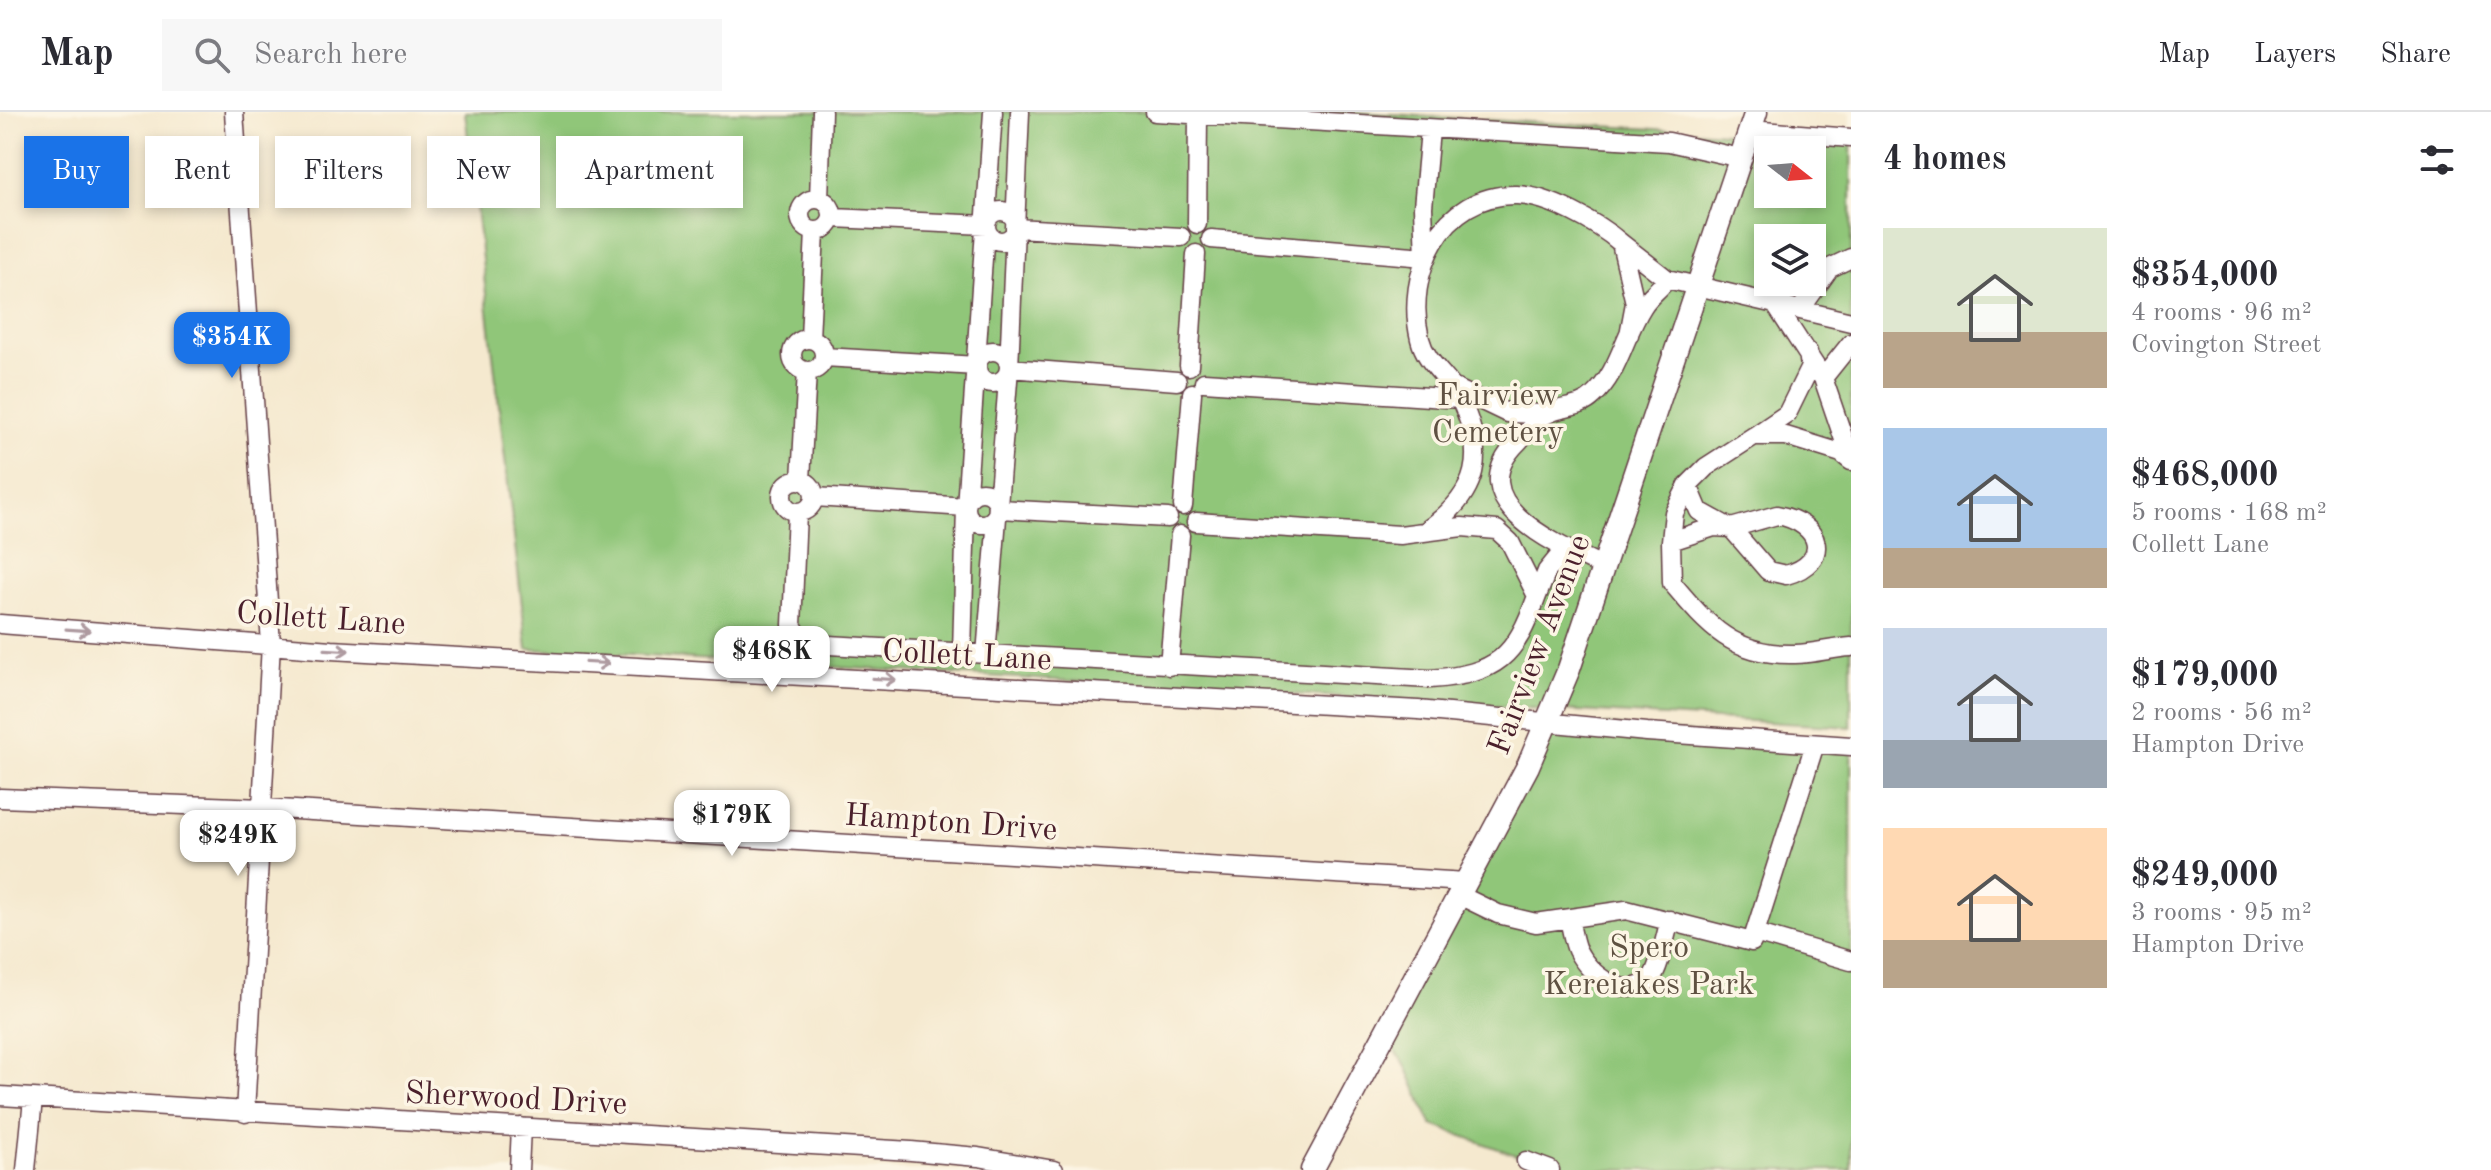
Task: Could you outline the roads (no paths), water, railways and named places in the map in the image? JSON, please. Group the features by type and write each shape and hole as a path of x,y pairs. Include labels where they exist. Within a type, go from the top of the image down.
{"main road":[{"name":"Fairview Avenue","path":"1312,1170 1463,889 1548,720 1578,647 1753,121"}],"street":[{"path":"234,112 271,644 245,1113"},
{"path":"819,199 822,112"},
{"path":"962,653 966,507 993,112"},
{"path":"986,655 1009,368 1020,112"},
{"path":"1155,112 1669,142 1740,158"},
{"path":"1197,224 1198,116"},
{"path":"1753,121 1851,138"},
{"path":"1425,257 1423,207 1430,130"},
{"path":"1422,533 1455,506 1475,465 1476,438 1457,393 1427,357 1419,336 1415,289 1425,257 1438,235 1459,214 1489,199 1516,195 1533,197 1595,223 1667,279 1851,322"},
{"path":"819,199 829,204 833,218 825,229 815,231 804,226 800,213 807,202 819,199"},
{"path":"833,218 986,225"},
{"path":"1197,224 1206,228 1211,239 1206,250 1196,254 1185,249 1181,237 1186,227 1197,224"},
{"path":"986,225 989,236 999,241 1010,238 1015,228"},
{"path":"1015,228 1181,237"},
{"path":"810,339 815,231"},
{"path":"1211,239 1425,257"},
{"path":"1621,243 1635,303 1629,335"},
{"path":"1189,366 1196,254"},
{"path":"1800,310 1830,268 1851,258"},
{"path":"1183,506 1198,388 1200,369 1189,366 1180,371 1177,381 1183,391 1198,388 1457,393 1507,413 1547,414 1582,404 1594,395 1612,371 1645,303 1667,279"},
{"path":"1775,304 1823,378 1851,461"},
{"path":"810,339 821,345 824,357 817,369 807,371 794,363 792,351 799,342 810,339"},
{"path":"1823,378 1851,343"},
{"path":"977,366 981,355 992,350 1003,354 1009,368"},
{"path":"1808,352 1810,367 1787,414 1706,467 1688,485 1674,513 1672,583 1726,638 1749,650 1774,654 1842,648 1851,635"},
{"path":"824,357 977,366"},
{"path":"1009,368 1177,381"},
{"path":"801,480 807,371"},
{"path":"1547,414 1507,454 1502,466 1502,490 1507,504 1524,525 1604,567"},
{"path":"1754,436 1786,436 1841,453 1851,461"},
{"path":"801,480 810,485 815,497 809,509 797,513 785,506 782,496 788,484 801,480"},
{"path":"1671,541 1714,527 1731,528 1699,511 1688,485"},
{"path":"966,507 971,496 986,492 995,498 999,509"},
{"path":"815,497 966,507"},
{"path":"1183,506 1193,511 1196,522 1192,531 1180,535 1170,529 1168,518 1172,510 1183,506"},
{"path":"999,509 1168,518"},
{"path":"797,513 791,615 795,634 802,641 1169,666 1446,678 1477,670 1509,653 1523,632 1547,571 1565,549"},
{"path":"1196,522 1422,533 1462,527 1504,533 1537,596"},
{"path":"1169,666 1180,535"},
{"name":"Collett Lane","path":"0,624 271,644 1548,720 1577,726 1851,746"},
{"path":"1815,744 1755,933 1851,961"},
{"name":"Hampton Drive","path":"0,798 263,808 1463,889 1510,917 1536,923 1626,910 1752,942 1755,933"},
{"path":"1569,920 1576,948 1588,969 1607,983 1629,989 1650,979 1657,969 1670,920"},
{"name":"Sherwood Drive","path":"0,1096 911,1151 1054,1170"},
{"path":"26,1170 33,1099"},
{"path":"519,1170 521,1127"},
{"path":"910,1170 911,1151"},
{"path":"1526,1161 1550,1170"}],"park label":[{"name":"Fairview Cemetery","path":"1498,412"},
{"name":"Spero Kereiakes Park","path":"1649,964"}]}
